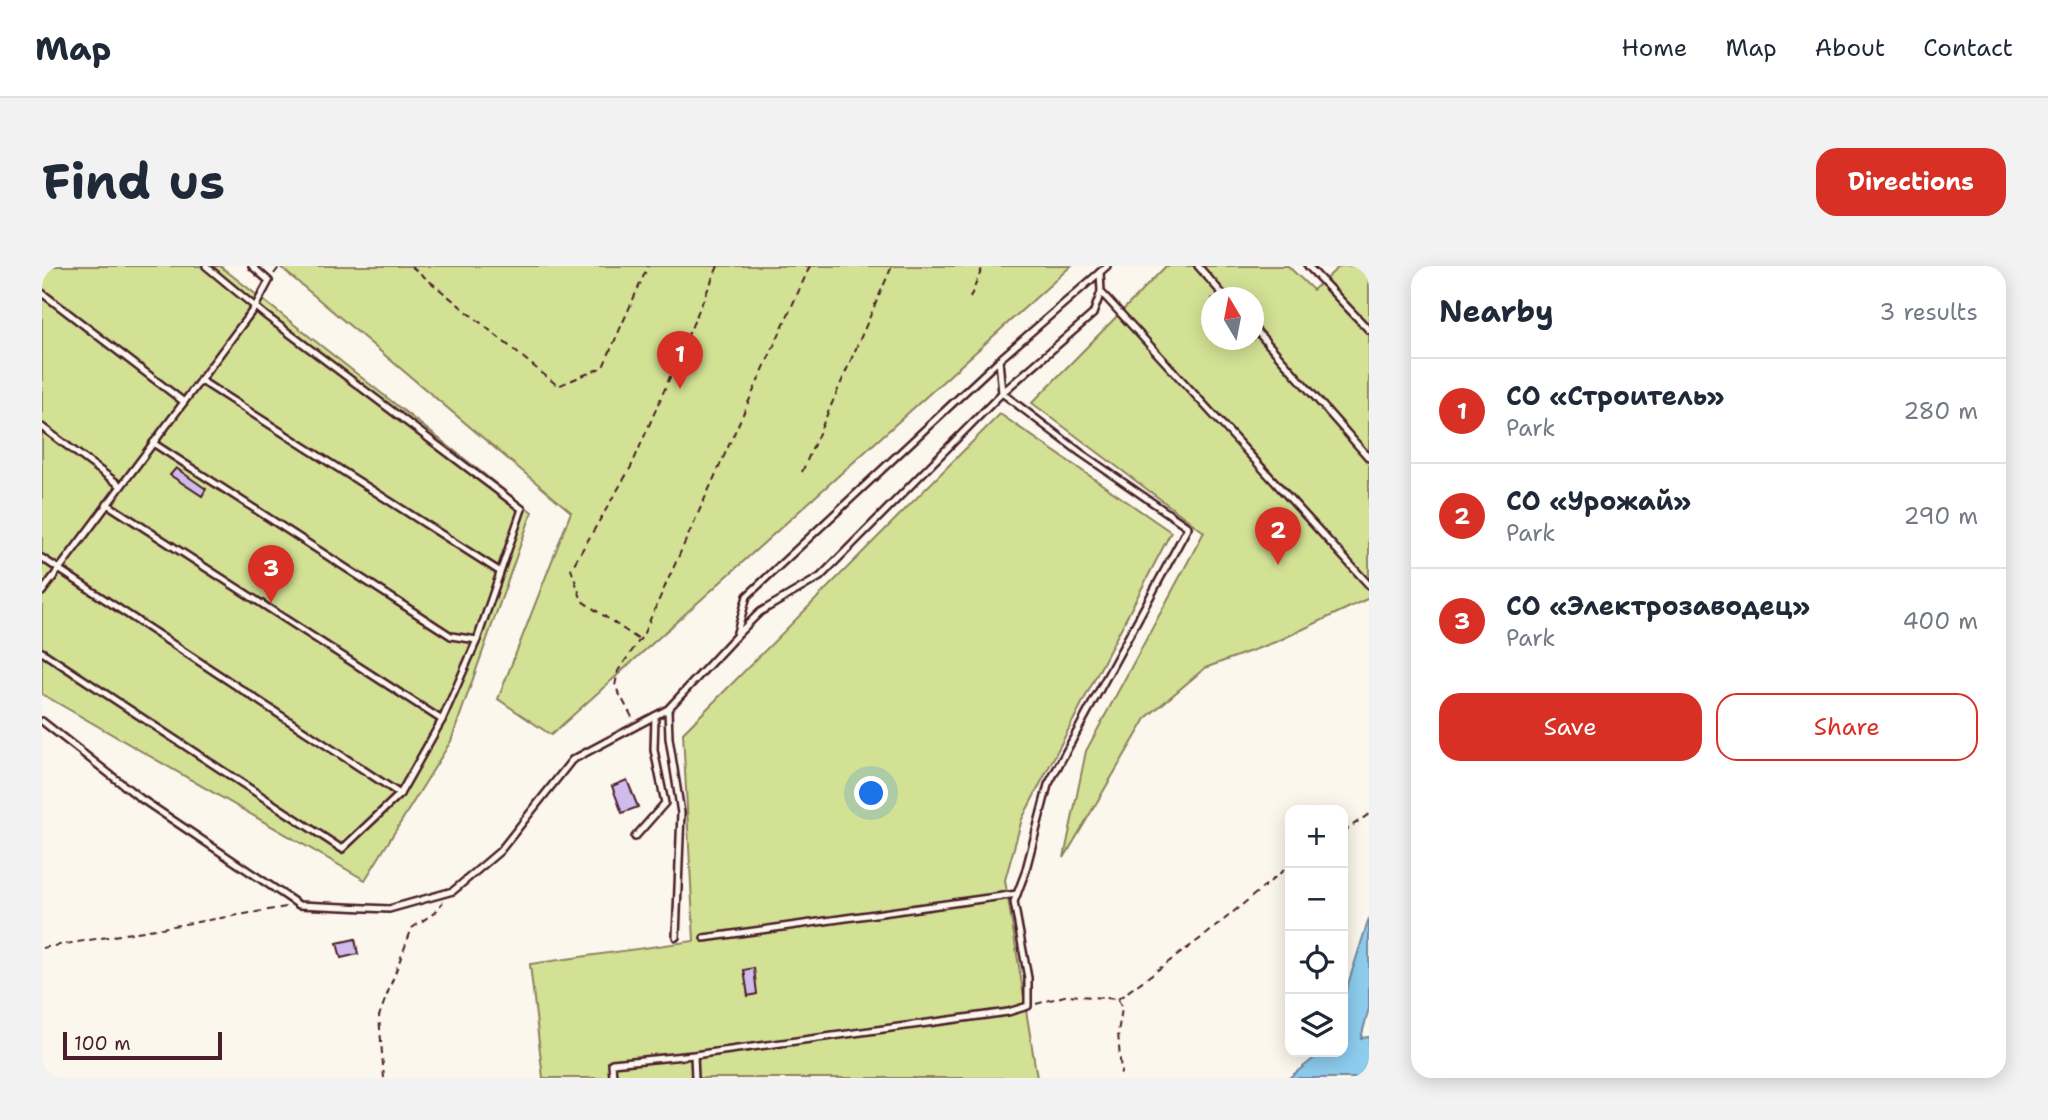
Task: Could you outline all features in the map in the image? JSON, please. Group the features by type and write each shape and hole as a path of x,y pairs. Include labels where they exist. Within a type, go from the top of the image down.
{"lane":[{"path":"42,652 342,849 400,794 442,720 477,640 522,509 254,307 206,266"},
{"path":"42,592 254,307 269,281 252,266"},
{"path":"736,636 747,596 999,359 1107,266"},
{"path":"1198,266 1216,287"},
{"path":"1308,266 1369,330"},
{"path":"42,721 140,798 299,905 389,909 453,891 500,851 572,760 668,709 760,612 820,578 1002,393 1093,314 1101,292 1100,272"},
{"path":"1101,292 1369,585"},
{"path":"42,293 184,402"},
{"path":"1264,339 1369,458"},
{"path":"613,1078 612,1063 694,1055 1008,1012 1028,1006 1028,978 1014,902 1025,873 1048,785 1188,527 1081,453 1002,393 999,359"},
{"path":"200,380 499,571"},
{"path":"42,427 121,486"},
{"path":"153,443 451,636 477,640"},
{"path":"107,504 442,720"},
{"path":"42,558 400,794"},
{"path":"668,709 668,738 681,813 676,937"},
{"path":"635,837 666,803 654,750 655,716"},
{"path":"704,938 1017,894"},
{"path":"694,1055 695,1078"}],"path":[{"path":"269,281 280,266"},
{"path":"411,266 558,386 603,367 649,266"},
{"path":"639,640 582,601 571,569 631,467 718,266"},
{"path":"637,726 615,686 618,671 639,640 810,266"},
{"path":"802,472 892,266"},
{"path":"970,298 983,266"},
{"path":"1348,829 1369,814"},
{"path":"1028,1006 1068,995 1118,999 1208,933 1286,868"},
{"path":"384,1078 379,1016 393,974 412,928 433,913 453,891"},
{"path":"42,948 299,905"},
{"path":"1118,999 1122,1009 1118,1032 1121,1074"}],"green space":[{"path":"42,266 220,266 532,512 451,741 365,880 42,694"},
{"path":"279,266 1071,266 551,735 498,699 571,512"},
{"path":"1166,266 1288,266 1313,290 1340,266 1369,266 1369,598 1278,641 1205,668 1147,717 1064,858 1086,751 1204,532 1032,403"},
{"path":"1000,414 1171,532 1022,819 1005,880 1037,1078 543,1078 530,964 694,941 683,733"}],"water":[{"path":"1369,918 1369,1008 1361,1038 1369,1037 1369,1078 1289,1078 1316,1057 1348,1057 1348,984"}],"building":[{"path":"176,468 206,489 202,496 170,475"},
{"path":"627,780 638,807 622,813 612,786"},
{"path":"355,939 358,954 341,958 337,943"},
{"path":"754,968 757,994 748,996 744,970"}],"place":[{"name":"СО «Строитель»","path":"680,389"},
{"name":"СО «Урожай»","path":"1278,565"},
{"name":"СО «Электрозаводец»","path":"271,603"}]}
